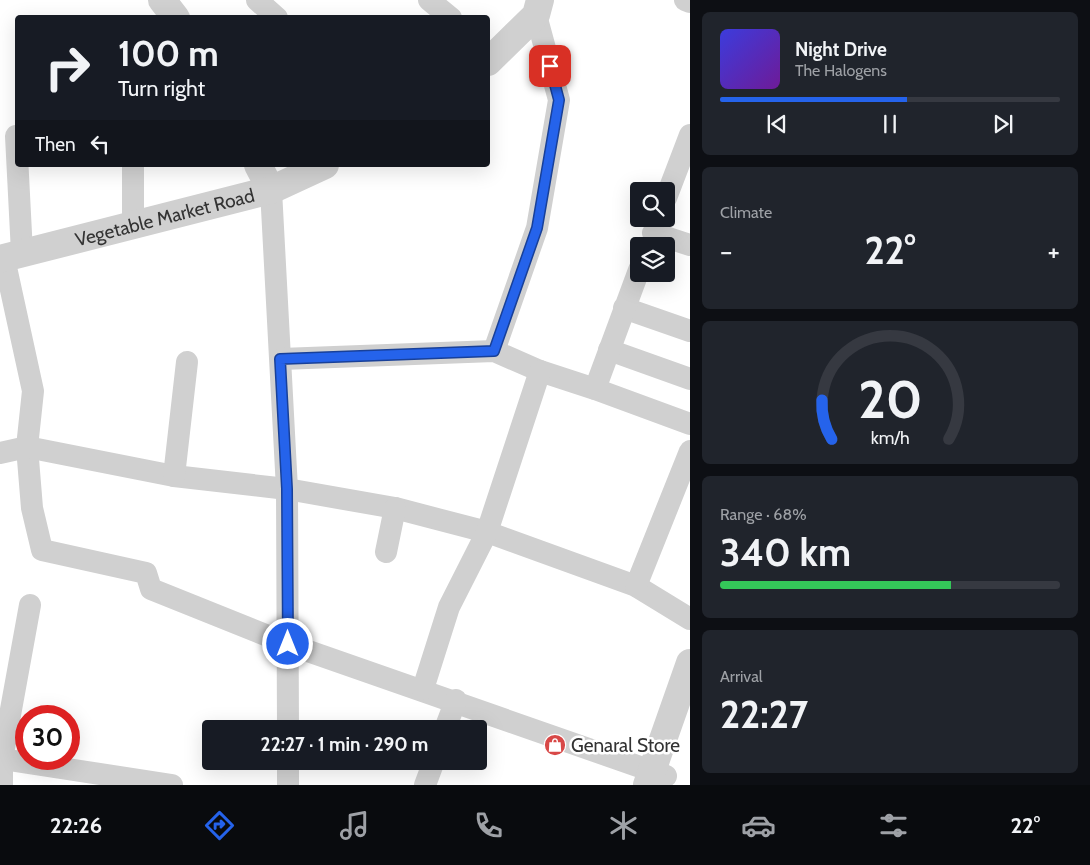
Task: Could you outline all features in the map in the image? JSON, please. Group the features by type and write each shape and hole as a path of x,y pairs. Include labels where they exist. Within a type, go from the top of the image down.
{"street":[{"path":"162,0 174,15"},
{"path":"257,0 274,15"},
{"path":"428,0 447,15"},
{"path":"685,0 690,2"},
{"path":"491,53 538,8"},
{"path":"494,351 537,228 559,100 538,8"},
{"path":"672,182 690,135"},
{"path":"15,153 9,257 33,391 27,447 32,508 42,550 146,573 151,588 288,644 456,700 657,779"},
{"path":"133,167 133,225"},
{"path":"259,167 271,190 287,489 288,720"},
{"name":"Vegetable Market Road","path":"9,257 271,190 321,167"},
{"path":"653,233 690,245"},
{"path":"595,389 634,282"},
{"path":"624,308 690,331"},
{"path":"609,350 690,379"},
{"path":"280,359 494,351 540,371 690,424"},
{"path":"174,476 187,362"},
{"path":"423,689 449,607 487,532 540,371"},
{"path":"0,453 27,447 174,476 287,489 395,508 487,532 636,586 690,619"},
{"path":"636,586 690,451"},
{"path":"386,552 395,508"},
{"path":"2,785 2,759 30,605"},
{"path":"657,779 690,664"},
{"path":"448,720 456,700"},
{"path":"657,779 690,708"},
{"path":"2,759 129,782 172,785"},
{"path":"288,770 288,785"},
{"path":"425,785 431,770"}],"place":[{"name":"Genaral Store","path":"555,745"}],"route":[{"path":"288,644 287,489 280,359 494,351 537,228 559,100 550,66"}]}
